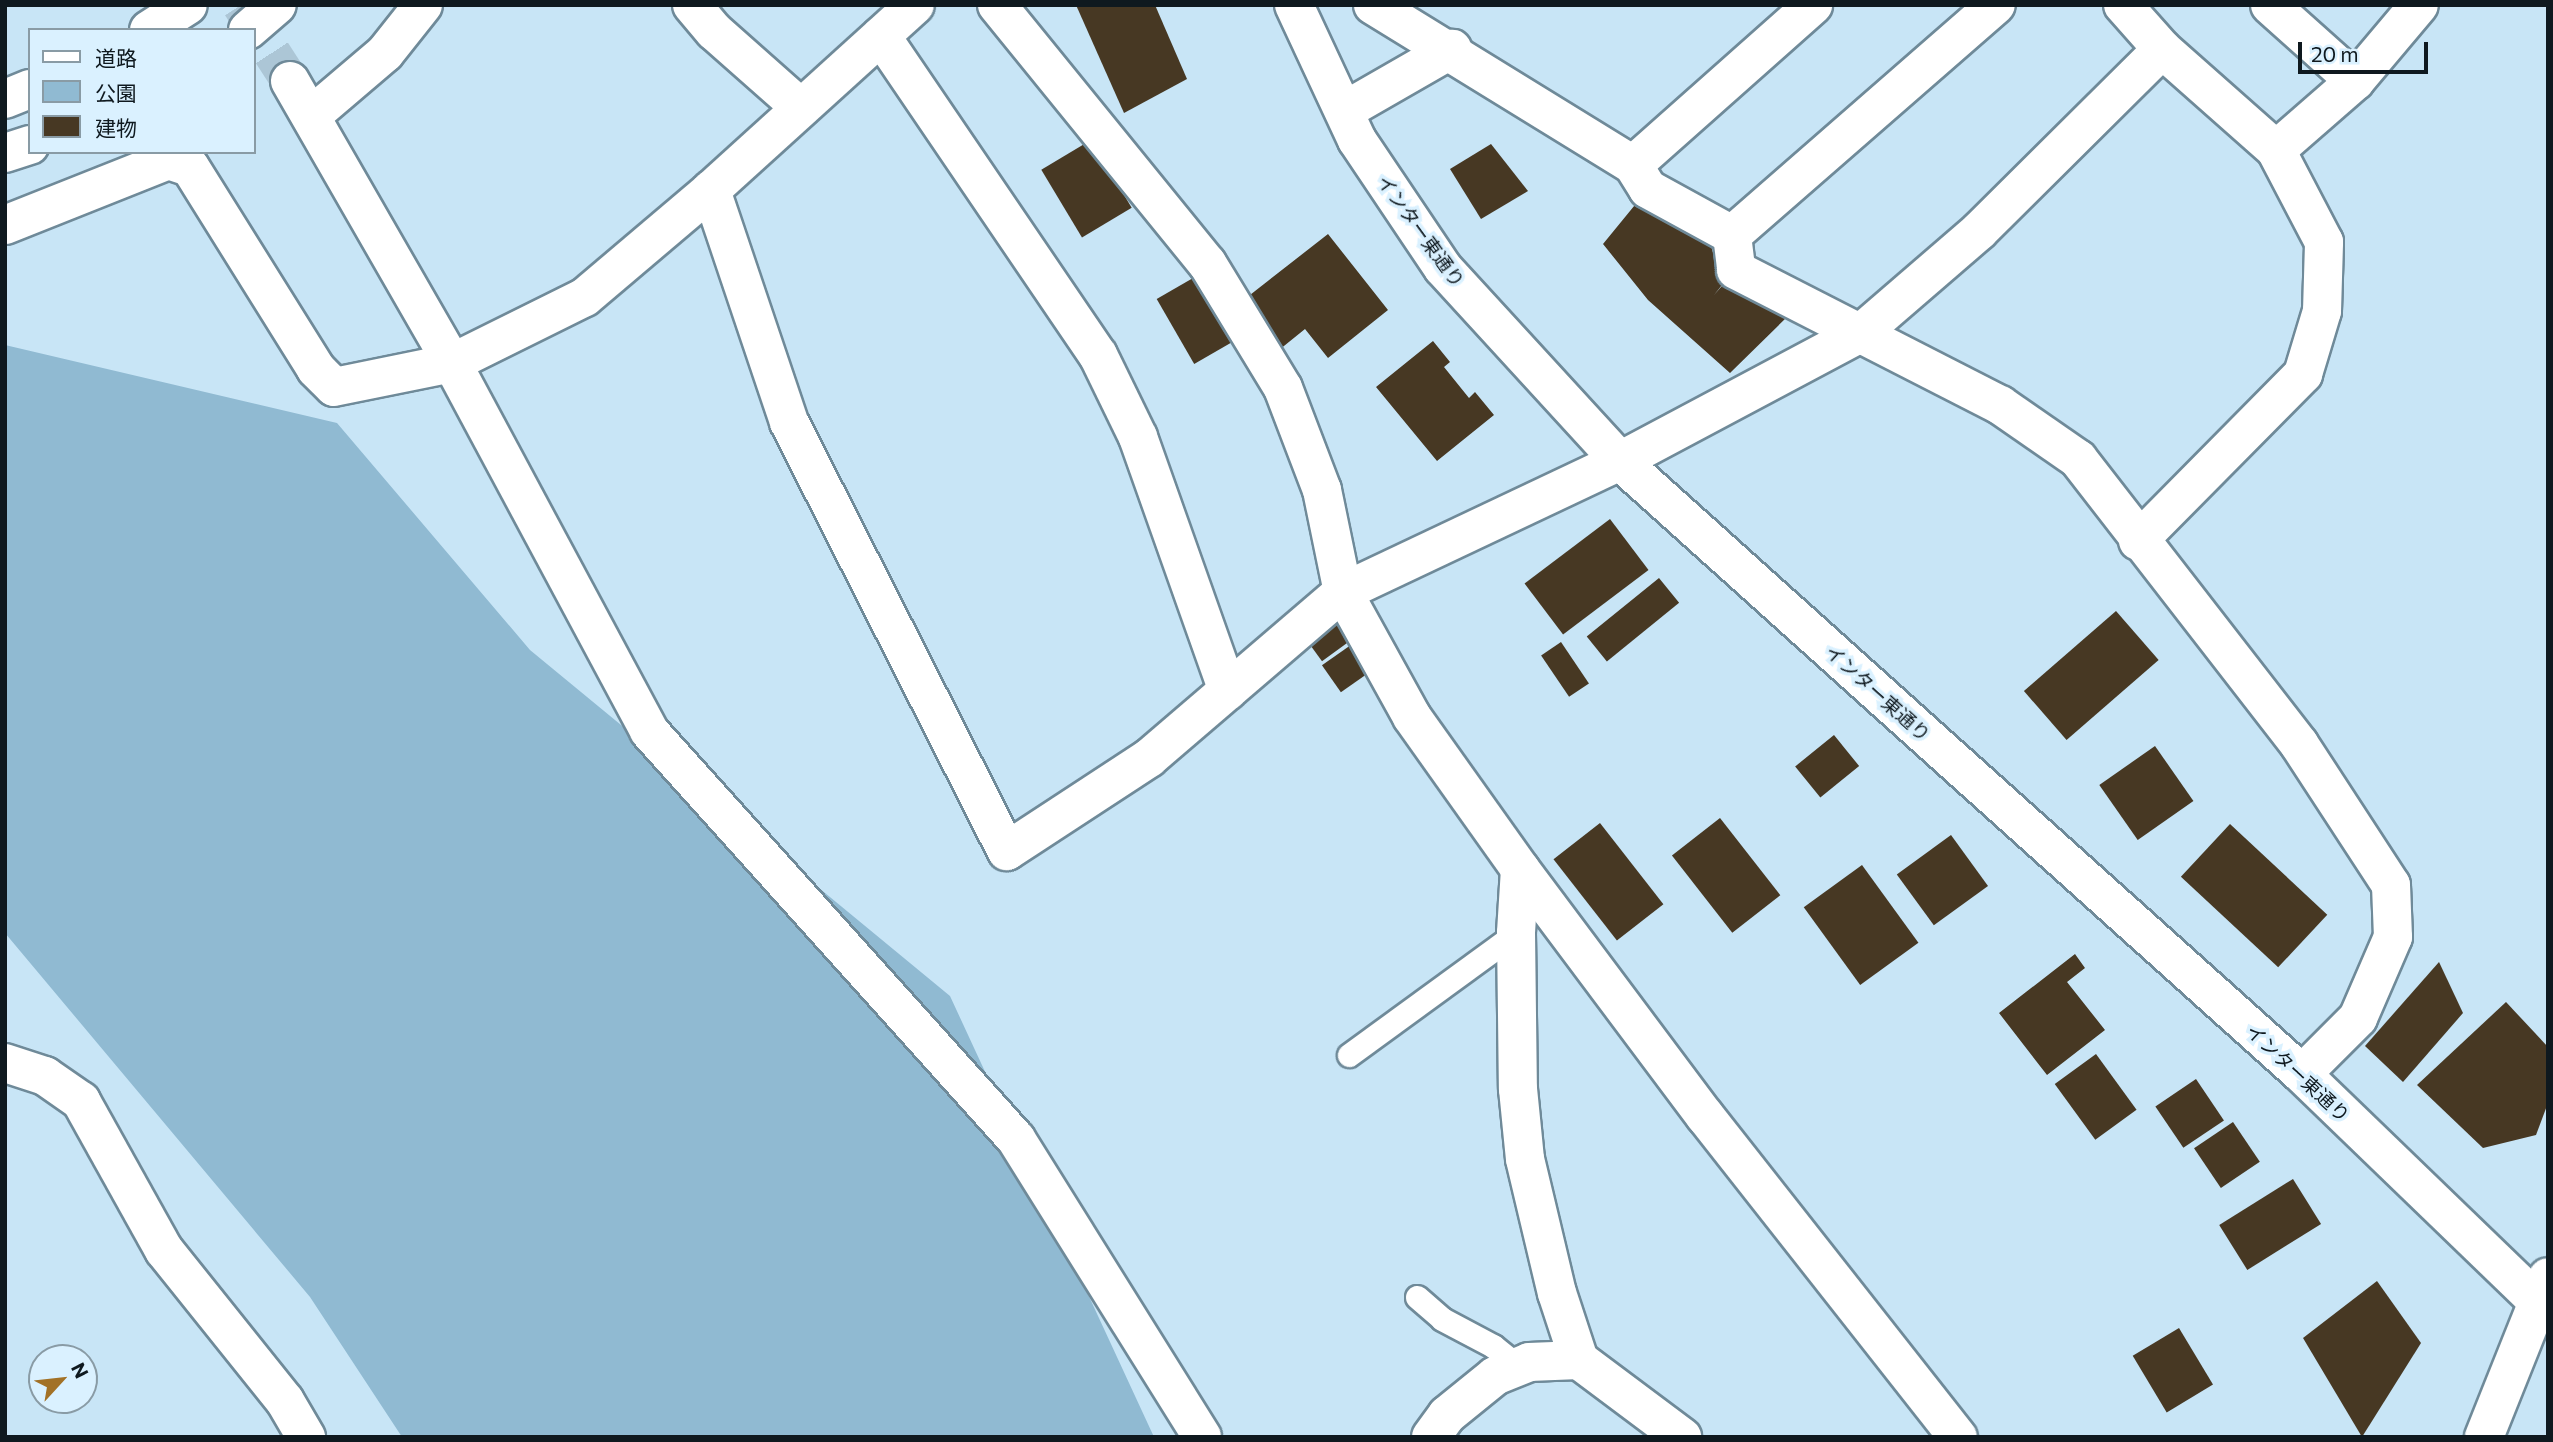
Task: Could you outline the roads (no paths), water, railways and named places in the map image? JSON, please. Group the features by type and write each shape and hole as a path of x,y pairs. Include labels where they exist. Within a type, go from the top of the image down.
{"main road":[{"path":"152,28 188,5"},
{"path":"250,28 277,5"},
{"path":"311,116 385,54 424,5"},
{"path":"692,5 714,31 801,108"},
{"path":"5,225 168,160 190,167 316,369 334,387 452,363 585,297 711,190 915,5"},
{"path":"997,5 1207,263 1283,388 1322,490 1343,592 1412,717 1520,869 1705,1116 1958,1437"},
{"name":"インター東通り","path":"1294,5 1357,140 1443,268 1620,461 2302,1074 2544,1296"},
{"path":"1373,5 1452,50 1633,165 1648,189 1732,235"},
{"path":"1633,165 1814,5"},
{"path":"1732,235 1996,5"},
{"path":"2123,5 2162,49 2276,150 2324,242 2322,311 2303,374 2138,541"},
{"path":"2270,5 2355,81"},
{"path":"2276,150 2355,81 2419,5"},
{"path":"881,36 1098,355 1138,437 1228,691"},
{"path":"711,190 789,422 1007,851 1149,758 1343,592 1620,461 1861,333 1979,231 2162,49"},
{"path":"1344,111 1452,50"},
{"path":"290,81 452,363 649,731 1016,1139 1202,1437"},
{"path":"5,99 28,90"},
{"path":"5,153 28,146"},
{"path":"1732,235 1736,270 2000,405 2078,459 2138,541 2299,744 2391,885 2393,937 2358,1018 2302,1074"},
{"path":"1520,869 1516,933 1518,1089 1525,1159 1557,1293 1579,1360 1682,1437"},
{"path":"5,1063 46,1076 81,1101 164,1250 285,1401 306,1437"},
{"path":"2484,1437 2544,1296"},
{"path":"1431,1437 1447,1415 1495,1376 1519,1367 1579,1360"}],"lane":[{"path":"1349,1055 1516,933"},
{"path":"1417,1297 1442,1319 1493,1346 1519,1367"}],"tunnel":[{"path":"241,5 256,28"},
{"path":"256,28 290,81"}]}
